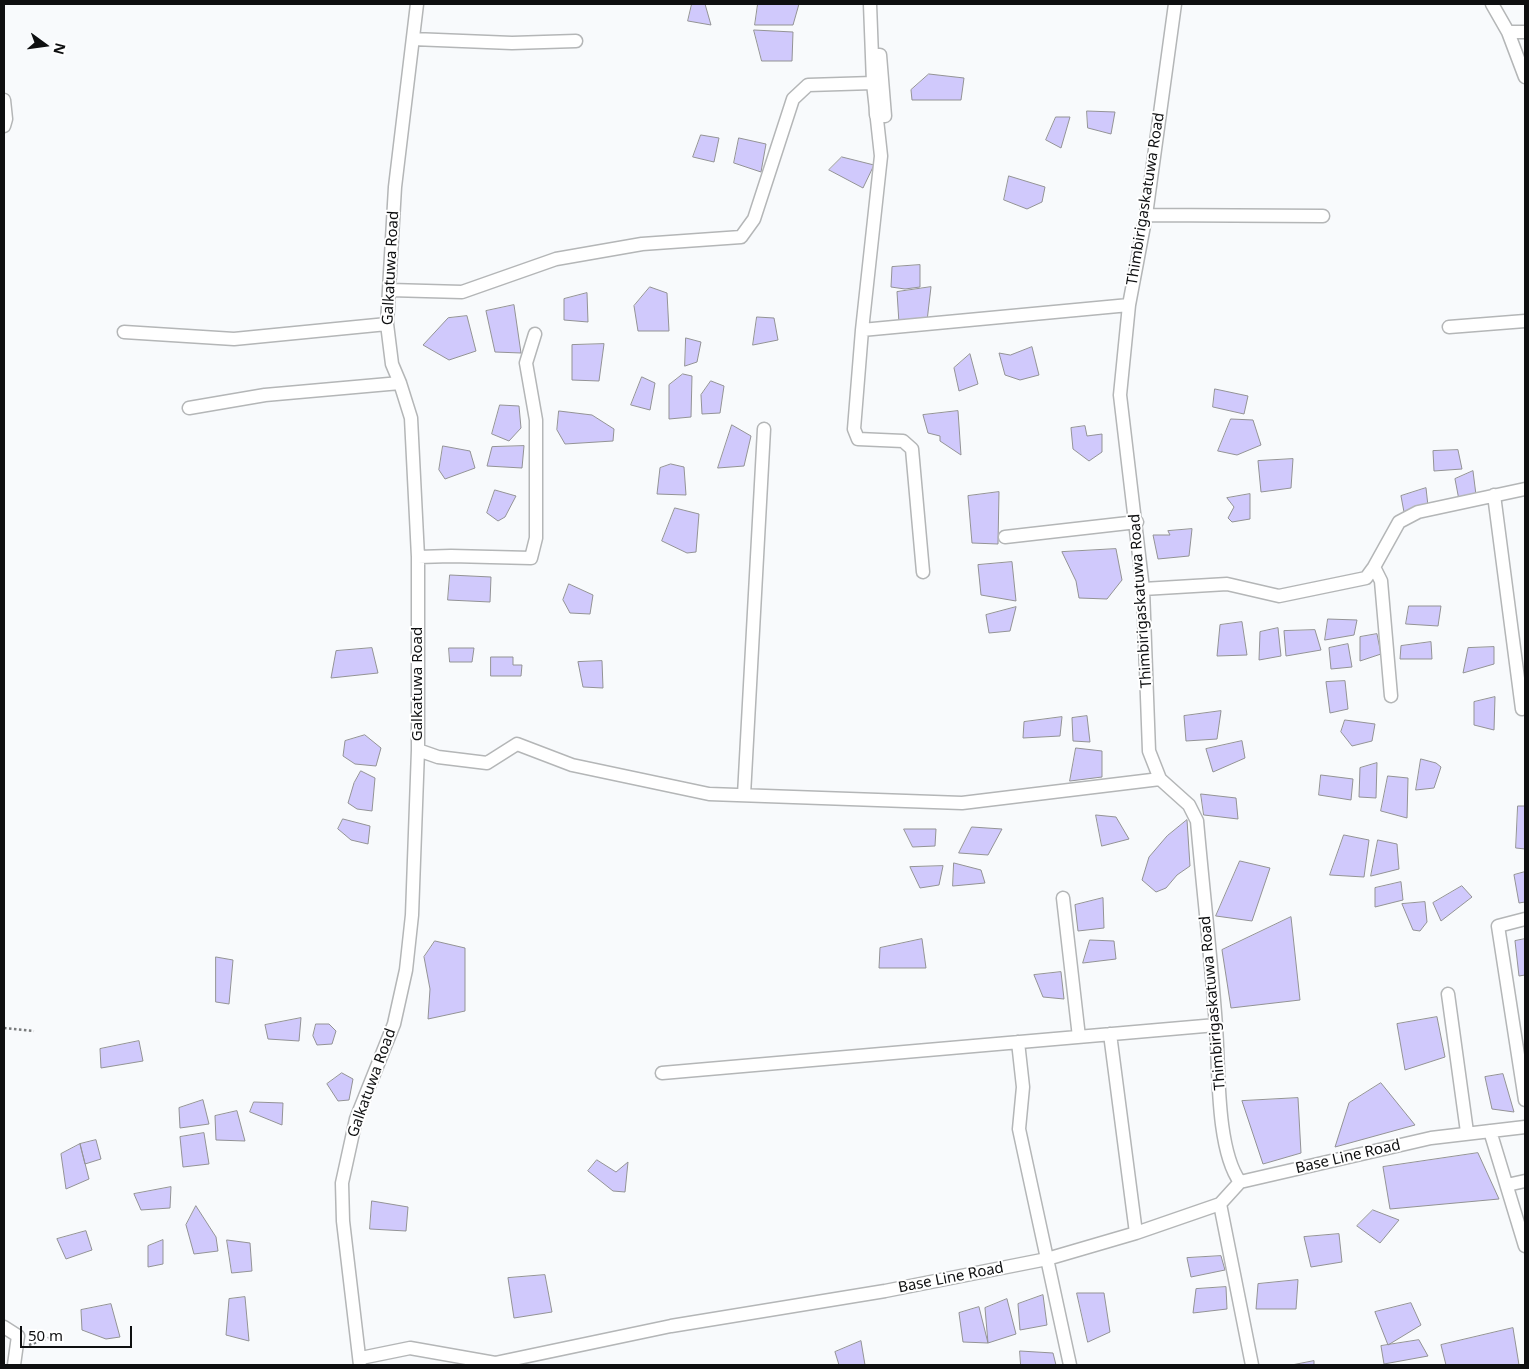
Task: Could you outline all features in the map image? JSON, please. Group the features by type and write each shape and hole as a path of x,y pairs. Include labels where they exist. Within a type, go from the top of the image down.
{"street":[{"name":"Galkatuwa Road","path":"361,1362 354,1322 343,1221 342,1183 356,1119 394,1024 406,970 412,915 418,750 418,557 411,418 392,364 387,324 395,187 416,4"},
{"path":"870,4 873,83 881,156 862,330 854,429 858,439 903,441 912,449 923,572"},
{"name":"Thimbirigaskatuwa Road","path":"1175,4 1146,215 1129,305 1120,395 1137,522 1143,589 1149,751 1160,779 1189,805 1197,821 1216,1025 1223,1131 1233,1172 1240,1182"},
{"path":"1492,4 1508,32 1525,77"},
{"path":"1508,32 1525,32"},
{"path":"413,38 512,43 576,41"},
{"path":"390,290 462,292 556,259 642,244 741,237 754,219 792,98 808,85 873,83"},
{"path":"4,100 6,118 4,126"},
{"path":"1146,215 1323,216"},
{"path":"862,330 1129,305"},
{"path":"1449,327 1525,321"},
{"path":"124,332 234,339 387,324"},
{"path":"418,557 531,558 536,538 536,420 526,363 535,334"},
{"path":"189,408 265,395 400,383"},
{"path":"744,795 764,429"},
{"path":"1143,589 1227,584 1279,596 1366,578 1399,522 1418,512 1525,489"},
{"path":"1494,495 1522,709"},
{"path":"1005,537 1137,522"},
{"path":"1374,567 1381,581 1391,696"},
{"path":"418,750 438,757 487,763 517,744 572,765 709,794 962,803 1160,779"},
{"path":"1063,898 1079,1037"},
{"path":"1525,919 1498,926 1525,1100"},
{"path":"1448,994 1467,1132"},
{"path":"662,1073 1216,1025"},
{"path":"1110,1034 1136,1233"},
{"path":"1018,1042 1024,1087 1020,1129 1070,1365"},
{"name":"Base Line Road","path":"361,1362 410,1348 494,1363 671,1326 885,1291 1047,1259 1136,1233 1220,1204 1240,1182 1431,1138 1467,1132 1525,1127"},
{"path":"1490,1131 1525,1246"},
{"path":"1507,1185 1525,1180"},
{"path":"1220,1204 1252,1365"},
{"path":"4,1327 18,1336 14,1365"}],"path":[{"path":"4,1028 34,1031"},
{"path":"16,1350 54,1336"}],"building":[{"path":"692,4 705,4 711,25 688,21"},
{"path":"758,4 799,4 793,25 755,25"},
{"path":"754,30 793,32 792,61 762,61"},
{"path":"929,74 964,78 961,100 912,100 911,90"},
{"path":"1087,111 1115,112 1111,134 1088,128"},
{"path":"1056,117 1070,117 1061,148 1046,140"},
{"path":"701,135 719,138 714,162 693,157"},
{"path":"739,138 766,144 761,172 734,163"},
{"path":"842,157 874,165 863,188 829,170"},
{"path":"1009,176 1045,187 1042,202 1027,209 1004,200"},
{"path":"920,265 920,287 905,289 891,287 892,267"},
{"path":"650,287 667,293 669,331 638,331 634,306"},
{"path":"931,287 927,321 899,323 897,292"},
{"path":"587,293 588,322 564,320 564,299"},
{"path":"514,305 521,353 495,352 486,311"},
{"path":"467,316 476,351 449,360 423,345 448,318"},
{"path":"757,317 774,318 778,340 753,345"},
{"path":"686,338 701,342 697,362 685,366"},
{"path":"604,344 599,381 572,380 572,345"},
{"path":"1032,347 1039,375 1020,380 1005,375 999,353 1010,355"},
{"path":"970,354 978,384 959,391 954,368"},
{"path":"683,374 692,376 691,417 669,419 669,385"},
{"path":"642,377 655,383 650,410 631,405"},
{"path":"711,381 724,386 720,413 702,414 701,395"},
{"path":"1215,389 1248,396 1244,414 1213,407"},
{"path":"500,405 519,406 521,428 509,441 492,434"},
{"path":"559,411 592,415 614,429 613,441 565,444 557,430"},
{"path":"958,411 961,455 940,441 940,436 928,433 923,415"},
{"path":"1231,419 1253,420 1261,445 1237,455 1218,451"},
{"path":"732,425 751,436 744,466 718,468"},
{"path":"1085,426 1087,436 1102,434 1102,452 1089,461 1073,449 1071,428"},
{"path":"443,446 470,451 475,468 445,479 439,470"},
{"path":"524,446 522,468 487,466 492,447"},
{"path":"1458,450 1462,469 1434,471 1433,451"},
{"path":"1293,459 1291,488 1261,492 1258,461"},
{"path":"671,464 684,467 686,495 657,494 660,468"},
{"path":"1473,471 1476,495 1459,500 1455,479"},
{"path":"1426,488 1428,506 1404,512 1401,496"},
{"path":"495,490 516,496 505,517 498,521 487,513"},
{"path":"999,492 998,544 972,543 968,496"},
{"path":"1250,494 1250,519 1232,522 1228,518 1234,507 1227,498"},
{"path":"675,508 699,514 696,552 687,553 662,541"},
{"path":"1192,529 1189,556 1158,559 1153,535 1170,535 1168,531"},
{"path":"1116,549 1122,580 1107,599 1079,598 1076,581 1062,552"},
{"path":"1012,562 1016,601 981,595 978,565"},
{"path":"450,575 491,577 490,602 448,600"},
{"path":"569,584 593,595 590,614 570,613 563,600"},
{"path":"1409,606 1441,606 1438,626 1406,624"},
{"path":"1016,607 1010,631 989,633 986,615"},
{"path":"1328,619 1357,620 1354,635 1325,640"},
{"path":"1242,622 1247,655 1217,656 1220,625"},
{"path":"1278,628 1281,656 1259,660 1260,632"},
{"path":"1315,630 1321,650 1286,656 1284,631"},
{"path":"1377,634 1381,654 1360,661 1360,637"},
{"path":"1431,642 1432,659 1400,659 1401,646"},
{"path":"1348,644 1352,667 1331,669 1329,648"},
{"path":"1494,647 1494,664 1463,673 1468,648"},
{"path":"372,648 378,673 331,678 336,651"},
{"path":"449,648 474,648 472,662 450,662"},
{"path":"491,657 513,657 513,665 522,665 521,676 491,676"},
{"path":"602,661 603,688 583,687 578,662"},
{"path":"1345,681 1348,709 1330,713 1326,682"},
{"path":"1495,697 1494,730 1474,725 1474,702"},
{"path":"1221,711 1217,739 1186,741 1184,716"},
{"path":"1087,716 1090,742 1073,741 1072,718"},
{"path":"1062,717 1060,736 1023,738 1024,722"},
{"path":"1345,720 1375,724 1372,741 1352,746 1341,732"},
{"path":"365,735 381,748 376,766 355,764 343,756 345,741"},
{"path":"1242,741 1245,758 1213,772 1206,749"},
{"path":"1076,748 1102,751 1102,777 1070,781"},
{"path":"1421,759 1436,763 1441,767 1434,788 1416,790"},
{"path":"1377,763 1376,798 1359,797 1360,768"},
{"path":"361,771 375,778 372,811 357,809 348,803 354,783"},
{"path":"1321,775 1353,779 1351,800 1319,795"},
{"path":"1388,776 1408,778 1407,818 1381,811"},
{"path":"1201,794 1236,798 1238,819 1204,815"},
{"path":"1518,806 1525,806 1525,849 1516,848"},
{"path":"1096,815 1116,817 1129,839 1102,846"},
{"path":"343,819 370,826 368,844 351,840 338,829"},
{"path":"1187,820 1190,866 1177,875 1166,888 1156,892 1142,880 1149,857 1167,836"},
{"path":"972,827 1002,829 988,855 959,853"},
{"path":"904,829 936,829 935,846 913,847"},
{"path":"1344,835 1369,840 1364,877 1330,875"},
{"path":"1378,840 1397,844 1399,869 1371,876"},
{"path":"1240,861 1270,868 1252,921 1216,916"},
{"path":"954,863 981,870 985,883 953,886"},
{"path":"943,866 939,885 920,888 910,867"},
{"path":"1525,872 1525,902 1519,903 1514,875"},
{"path":"1401,882 1403,900 1375,907 1375,888"},
{"path":"1462,886 1472,897 1441,921 1433,903"},
{"path":"1103,898 1104,928 1078,931 1075,905"},
{"path":"1425,902 1427,922 1420,931 1413,930 1402,904"},
{"path":"1291,917 1300,1000 1231,1008 1222,950"},
{"path":"922,939 926,968 879,968 880,948"},
{"path":"1525,939 1525,975 1519,976 1515,941"},
{"path":"1090,940 1114,941 1116,959 1083,963"},
{"path":"435,941 465,948 465,1011 428,1019 430,989 424,957"},
{"path":"216,957 233,960 229,1004 216,1002"},
{"path":"1061,972 1064,999 1043,997 1034,975"},
{"path":"1437,1017 1445,1057 1405,1070 1397,1024"},
{"path":"301,1018 299,1041 268,1039 265,1025"},
{"path":"316,1024 329,1024 336,1031 332,1044 317,1045 313,1036"},
{"path":"139,1041 143,1061 101,1068 100,1049"},
{"path":"342,1073 353,1079 349,1100 338,1101 327,1084"},
{"path":"1503,1074 1514,1112 1492,1109 1485,1077"},
{"path":"1381,1083 1415,1125 1335,1147 1349,1103"},
{"path":"1298,1098 1301,1153 1263,1164 1242,1101"},
{"path":"203,1100 209,1124 180,1128 179,1108"},
{"path":"254,1102 283,1103 282,1125 250,1112"},
{"path":"237,1111 245,1141 216,1140 215,1116"},
{"path":"204,1133 209,1164 183,1167 180,1137"},
{"path":"96,1140 101,1159 85,1164 80,1144"},
{"path":"80,1144 89,1179 66,1189 61,1154"},
{"path":"1478,1153 1499,1199 1390,1209 1383,1167"},
{"path":"597,1160 616,1172 628,1162 625,1192 613,1191 588,1171"},
{"path":"171,1187 170,1208 141,1210 134,1194"},
{"path":"372,1201 408,1207 406,1231 370,1229"},
{"path":"196,1206 216,1237 218,1251 194,1254 186,1225"},
{"path":"1373,1210 1399,1220 1380,1243 1357,1226"},
{"path":"86,1231 92,1250 66,1259 57,1239"},
{"path":"1339,1234 1342,1262 1311,1267 1304,1237"},
{"path":"163,1240 163,1264 148,1267 148,1246"},
{"path":"227,1240 250,1243 252,1271 232,1273"},
{"path":"1221,1256 1225,1270 1191,1277 1187,1258"},
{"path":"545,1275 552,1312 514,1318 508,1278"},
{"path":"1298,1280 1296,1309 1256,1309 1258,1284"},
{"path":"1226,1287 1227,1309 1193,1313 1196,1289"},
{"path":"1077,1293 1104,1293 1110,1332 1088,1342"},
{"path":"1043,1295 1047,1325 1020,1330 1018,1304"},
{"path":"245,1297 249,1341 226,1335 229,1299"},
{"path":"1007,1299 1016,1334 988,1343 985,1308"},
{"path":"1411,1303 1421,1325 1388,1345 1375,1312"},
{"path":"111,1304 120,1337 106,1339 82,1330 81,1310"},
{"path":"979,1307 988,1343 963,1342 959,1313"},
{"path":"1513,1328 1519,1365 1446,1365 1441,1345"},
{"path":"1419,1340 1428,1356 1384,1364 1381,1346"},
{"path":"861,1341 865,1365 839,1365 835,1352"},
{"path":"1020,1351 1053,1353 1056,1365 1021,1365"},
{"path":"1314,1361 1314,1365 1292,1365"}]}
